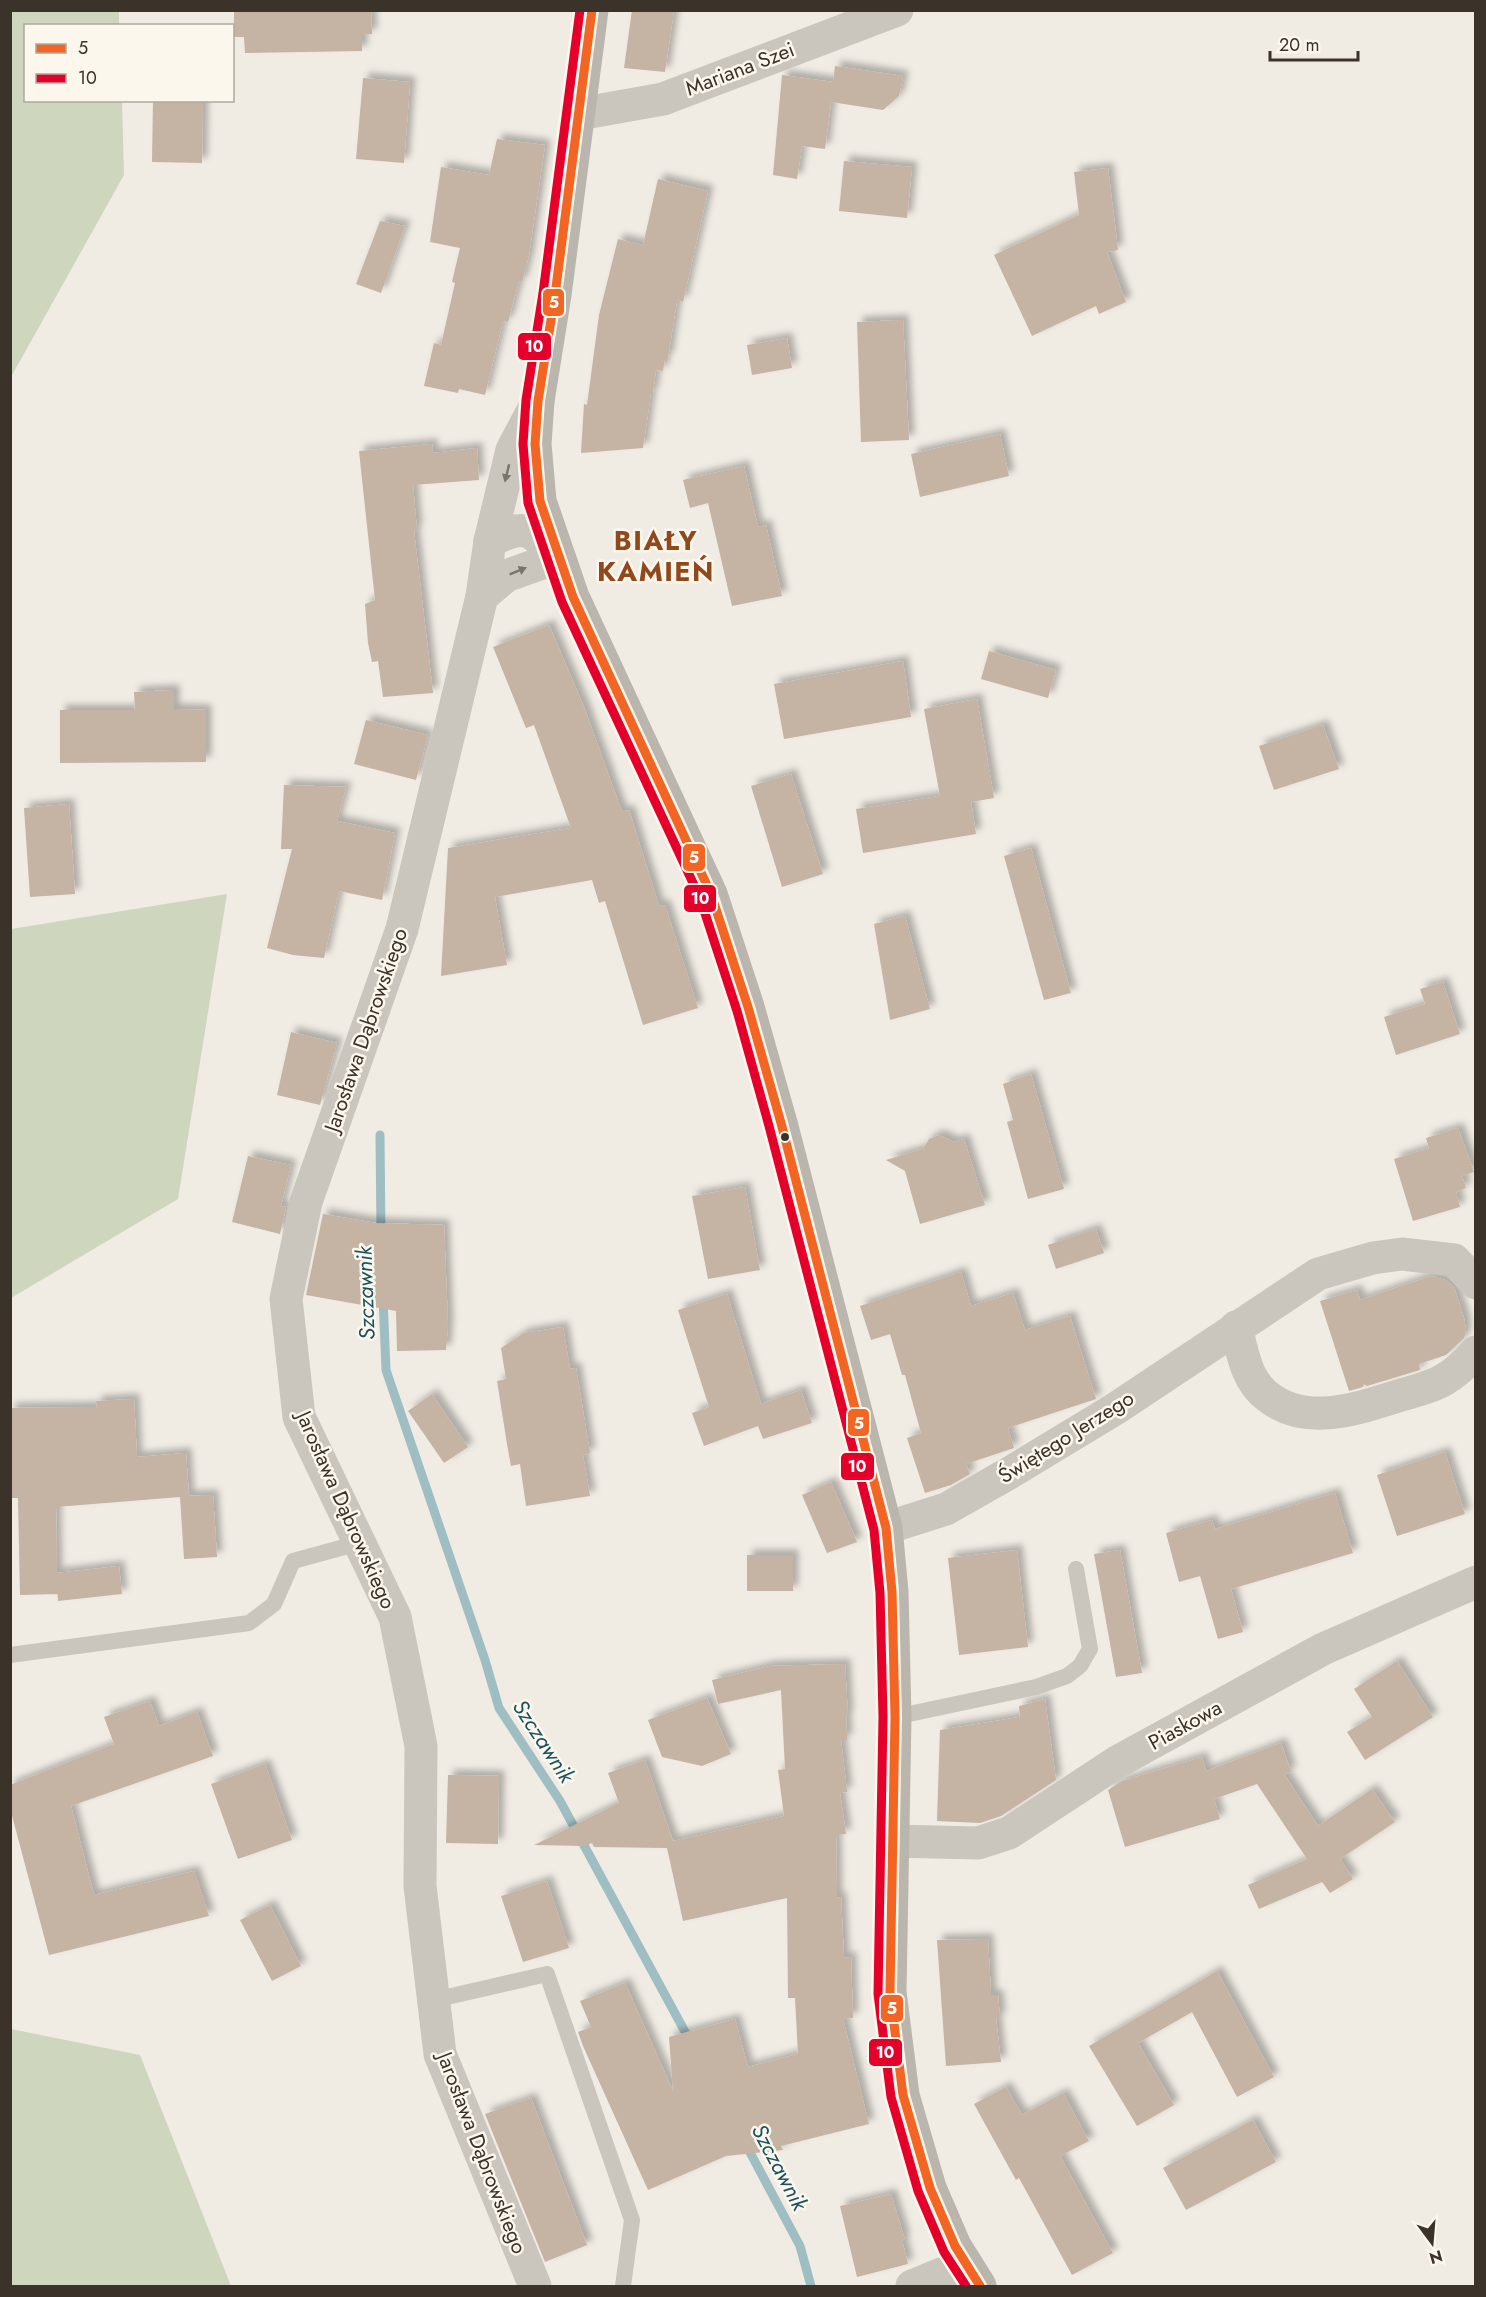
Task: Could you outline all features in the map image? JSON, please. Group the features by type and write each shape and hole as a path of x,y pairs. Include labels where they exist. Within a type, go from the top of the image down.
{"street":[{"path":"592,10 538,401 535,444 540,501 573,597 711,894 748,1007 781,1123 886,1528 892,1592 895,1717 890,1992 903,2095 930,2188 973,2275 912,2286"},
{"name":"Mariana Szei","path":"579,114 663,99 897,10"},
{"name":"Jarosława Dąbrowskiego","path":"535,2286 440,2054 420,1886 421,1746 395,1617 299,1417 286,1299 306,1202 402,929 482,596 490,541 512,450 538,401"},
{"path":"490,541 518,529 530,531 559,557"},
{"path":"482,596 506,576 559,557"},
{"name":"Świętego Jerzego","path":"886,1528 946,1509 1011,1472 1115,1409 1318,1274 1373,1258 1402,1254 1454,1260 1476,1284"},
{"path":"1236,1327 1246,1368 1266,1396 1280,1405 1311,1413 1348,1412 1424,1388 1444,1380 1465,1365 1476,1352"},
{"name":"Piaskowa","path":"893,1841 978,1842 1009,1833 1117,1762 1323,1649 1476,1582"}],"lane":[{"path":"10,1655 249,1623 274,1604 294,1561 360,1543"},
{"path":"895,1717 1036,1687 1067,1676 1080,1666 1090,1649 1076,1569"},
{"path":"434,2000 547,1974 632,2220 623,2286"}],"green space":[{"path":"11,10 119,11 119,24 24,24 24,102 122,102 124,175 11,377"},
{"path":"227,894 178,1199 11,1298 11,929"},
{"path":"11,2029 140,2055 231,2286 11,2286"}],"building":[{"path":"371,10 372,34 362,35 362,51 245,53 244,37 234,37 234,11"},
{"path":"632,10 674,10 665,72 624,68"},
{"path":"835,66 903,76 899,96 883,110 831,102 825,149 802,146 797,179 773,175 782,75 833,82"},
{"path":"363,78 410,82 404,163 356,159"},
{"path":"153,102 203,102 202,163 152,162"},
{"path":"497,139 545,145 529,255 522,282 519,281 508,322 503,321 485,395 459,389 458,393 424,386 434,343 441,345 455,283 452,282 460,248 430,242 441,167 489,175"},
{"path":"844,161 912,167 907,218 839,211"},
{"path":"1108,168 1118,250 1107,252 1126,302 1099,314 1096,306 1032,336 994,255 1079,215 1074,172"},
{"path":"658,179 708,191 683,302 677,300 668,358 665,358 663,371 656,370 643,448 581,453 584,404 587,405 599,315 618,239 643,245"},
{"path":"380,221 405,226 381,293 356,284"},
{"path":"903,320 909,440 861,442 857,322"},
{"path":"787,338 792,368 752,375 747,345"},
{"path":"1000,434 1009,476 920,497 911,454"},
{"path":"432,444 433,453 477,448 479,480 413,485 417,530 414,531 433,693 383,697 378,661 372,662 368,643 365,604 375,600 359,451"},
{"path":"744,466 758,527 766,525 782,596 732,606 708,503 690,508 683,480"},
{"path":"549,625 584,707 622,812 629,810 659,906 665,905 698,1008 643,1025 605,901 599,903 592,880 495,897 507,965 441,976 448,848 571,828 534,725 526,728 493,647"},
{"path":"989,651 1056,670 1048,698 981,679"},
{"path":"903,661 911,717 784,739 774,684"},
{"path":"174,690 174,709 206,710 206,762 60,763 60,710 135,710 134,692"},
{"path":"977,699 994,798 971,802 976,834 863,853 856,809 940,796 924,709"},
{"path":"366,720 428,735 416,780 354,764"},
{"path":"1323,725 1339,769 1274,790 1259,746"},
{"path":"791,774 823,874 782,887 751,786"},
{"path":"284,785 346,787 337,821 395,833 382,900 339,891 324,958 293,955 267,948 292,849 281,849"},
{"path":"69,804 75,894 30,897 24,808"},
{"path":"1031,848 1071,993 1044,1000 1004,856"},
{"path":"905,916 930,1009 890,1020 874,924"},
{"path":"1443,982 1460,1034 1396,1055 1384,1017 1425,1004 1420,989"},
{"path":"291,1032 337,1043 320,1105 277,1095"},
{"path":"1031,1074 1064,1189 1028,1199 1007,1122 1013,1120 1003,1084"},
{"path":"1458,1128 1474,1172 1462,1176 1466,1188 1456,1192 1460,1207 1413,1221 1394,1159 1429,1148 1426,1138"},
{"path":"939,1135 954,1142 964,1139 985,1205 920,1224 905,1171 886,1160 923,1149 929,1139"},
{"path":"248,1156 291,1165 281,1206 286,1207 280,1234 232,1222"},
{"path":"745,1187 760,1270 708,1279 692,1196"},
{"path":"323,1214 376,1223 444,1225 448,1324 446,1350 397,1351 396,1311 306,1295"},
{"path":"1096,1229 1104,1253 1056,1269 1048,1245"},
{"path":"961,1272 971,1306 1013,1293 1025,1330 1070,1316 1096,1399 1008,1428 1014,1448 966,1464 970,1474 951,1485 925,1493 907,1438 921,1433 905,1375 902,1375 890,1334 871,1340 860,1306"},
{"path":"1431,1276 1445,1280 1454,1287 1464,1318 1466,1330 1464,1338 1446,1355 1419,1364 1420,1370 1367,1386 1364,1384 1363,1387 1349,1391 1320,1301 1357,1290 1360,1300"},
{"path":"727,1294 761,1404 801,1390 812,1423 763,1439 758,1426 704,1446 692,1413 709,1407 678,1310"},
{"path":"563,1327 570,1369 576,1368 590,1453 583,1455 590,1496 526,1506 520,1464 511,1466 497,1381 506,1379 501,1348 524,1333"},
{"path":"432,1394 468,1447 444,1463 408,1411"},
{"path":"134,1399 137,1457 186,1453 189,1496 213,1495 217,1557 184,1559 180,1497 56,1507 57,1573 119,1566 122,1594 58,1601 57,1594 20,1595 18,1498 10,1498 10,1408 97,1407 96,1401"},
{"path":"1445,1452 1465,1514 1397,1536 1377,1475"},
{"path":"831,1482 857,1542 827,1553 802,1495"},
{"path":"1335,1493 1353,1553 1231,1589 1243,1632 1218,1639 1200,1576 1179,1582 1166,1533 1212,1520 1215,1529"},
{"path":"1017,1550 1028,1647 959,1655 948,1558"},
{"path":"1120,1550 1142,1673 1116,1677 1094,1554"},
{"path":"747,1555 793,1555 793,1591 747,1591"},
{"path":"1397,1661 1433,1717 1365,1760 1347,1732 1372,1717 1354,1689"},
{"path":"845,1664 847,1740 841,1740 847,1792 840,1793 846,1834 836,1835 837,1898 841,1897 844,1958 851,1957 853,2018 843,2019 869,2124 781,2146 783,2150 726,2156 648,2190 583,2046 578,2032 591,2027 580,2001 625,1983 673,2091 669,2037 735,2019 748,2067 798,2054 795,1998 788,1998 787,1898 683,1921 667,1848 594,1847 592,1843 585,1846 534,1845 619,1803 608,1773 645,1760 673,1841 784,1816 778,1770 785,1769 781,1690 718,1704 712,1680 770,1666"},
{"path":"707,1698 731,1754 702,1766 662,1757 648,1720"},
{"path":"1045,1699 1056,1780 1001,1816 980,1823 937,1821 940,1730 1020,1717 1019,1706"},
{"path":"150,1701 159,1726 197,1712 213,1756 71,1806 94,1895 194,1871 209,1916 49,1955 10,1808 10,1785 114,1744 104,1717"},
{"path":"1281,1743 1291,1772 1284,1774 1318,1826 1372,1789 1395,1822 1340,1859 1353,1879 1330,1893 1322,1882 1259,1909 1248,1885 1307,1859 1257,1784 1214,1799 1220,1819 1125,1847 1108,1790 1122,1781 1202,1757 1206,1771"},
{"path":"265,1764 292,1840 238,1859 211,1784"},
{"path":"448,1775 499,1776 498,1844 446,1843"},
{"path":"547,1881 569,1948 523,1962 501,1896"},
{"path":"270,1905 301,1966 272,1981 240,1920"},
{"path":"988,1939 991,1995 998,1995 1000,2018 996,2018 1001,2062 946,2066 937,1940"},
{"path":"1217,1971 1274,2077 1237,2097 1192,2012 1138,2043 1174,2105 1137,2126 1089,2046"},
{"path":"1006,2087 1022,2115 1063,2093 1089,2141 1060,2156 1113,2253 1072,2275 1019,2178 1016,2180 974,2104"},
{"path":"531,2098 587,2245 545,2262 485,2114"},
{"path":"1253,2120 1276,2162 1186,2210 1163,2168"},
{"path":"891,2194 905,2240 902,2240 908,2264 857,2277 840,2206"}],"waterway":[{"name":"Szczawnik","path":"380,1135 381,1235"},
{"name":"Szczawnik","path":"383,1297 386,1370 485,1660 499,1708 560,1801 690,2041"},
{"name":"Szczawnik","path":"745,2143 800,2246 811,2286"}],"transit line":[{"name":"10","path":"580,10 543,293 526,400 523,444 528,503 562,602 700,898 737,1011 769,1126 874,1530 880,1593 883,1717 878,1994 891,2097 918,2191 944,2252 966,2286"},
{"name":"5","path":"592,10 555,295 538,401 535,444 540,501 573,597 711,894 748,1007 781,1123 886,1528 892,1592 895,1717 890,1992 903,2095 930,2188 955,2246 980,2286"}],"district":[{"name":"BIAŁY KAMIEŃ","path":"656,556"}]}
